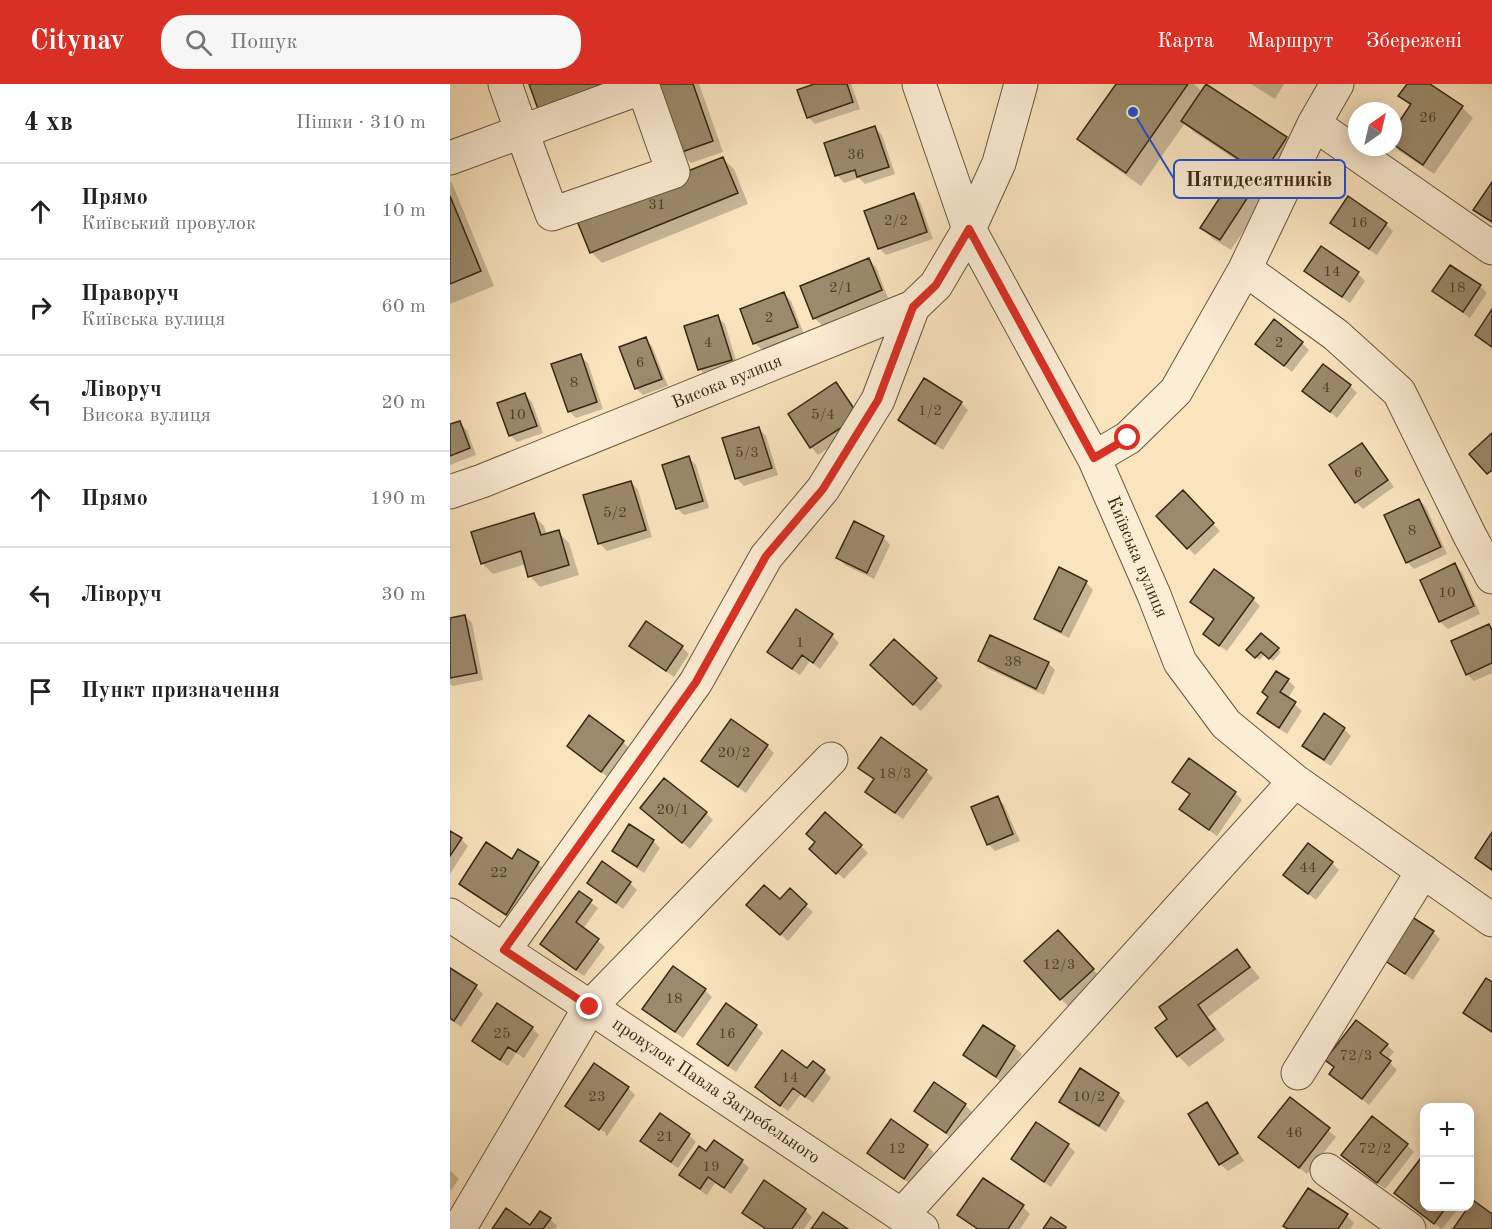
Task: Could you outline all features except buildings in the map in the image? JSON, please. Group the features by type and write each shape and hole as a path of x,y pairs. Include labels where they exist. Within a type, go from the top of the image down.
{"street":[{"path":"450,158 522,130 644,87 673,172 552,214 539,180 522,130 505,84"},
{"name":"Київська вулиця","path":"919,84 969,229 1094,458 1154,595 1180,662 1227,724 1295,781 1492,920"},
{"name":"Висока вулиця","path":"450,492 913,307 936,285 969,229 999,163 1021,84"},
{"path":"1094,458 1128,438 1176,391 1245,269 1314,124 1337,84"},
{"path":"1314,124 1492,248"},
{"path":"1245,269 1336,335 1399,392 1492,577"},
{"path":"504,950 696,682 766,556 823,489 878,400 913,307"},
{"path":"459,1229 590,1007 831,759"},
{"path":"912,1222 1295,781"},
{"path":"1298,1073 1423,871"},
{"name":"провулок Павла Загребельного","path":"450,915 912,1222"},
{"path":"1328,1170 1409,1229"}],"place":[{"name":"Пятидесятників","path":"1133,112"}],"route":[{"path":"590,1007 504,950 696,682 766,556 823,489 878,400 913,307 936,285 969,229 1094,458 1128,438"}]}
